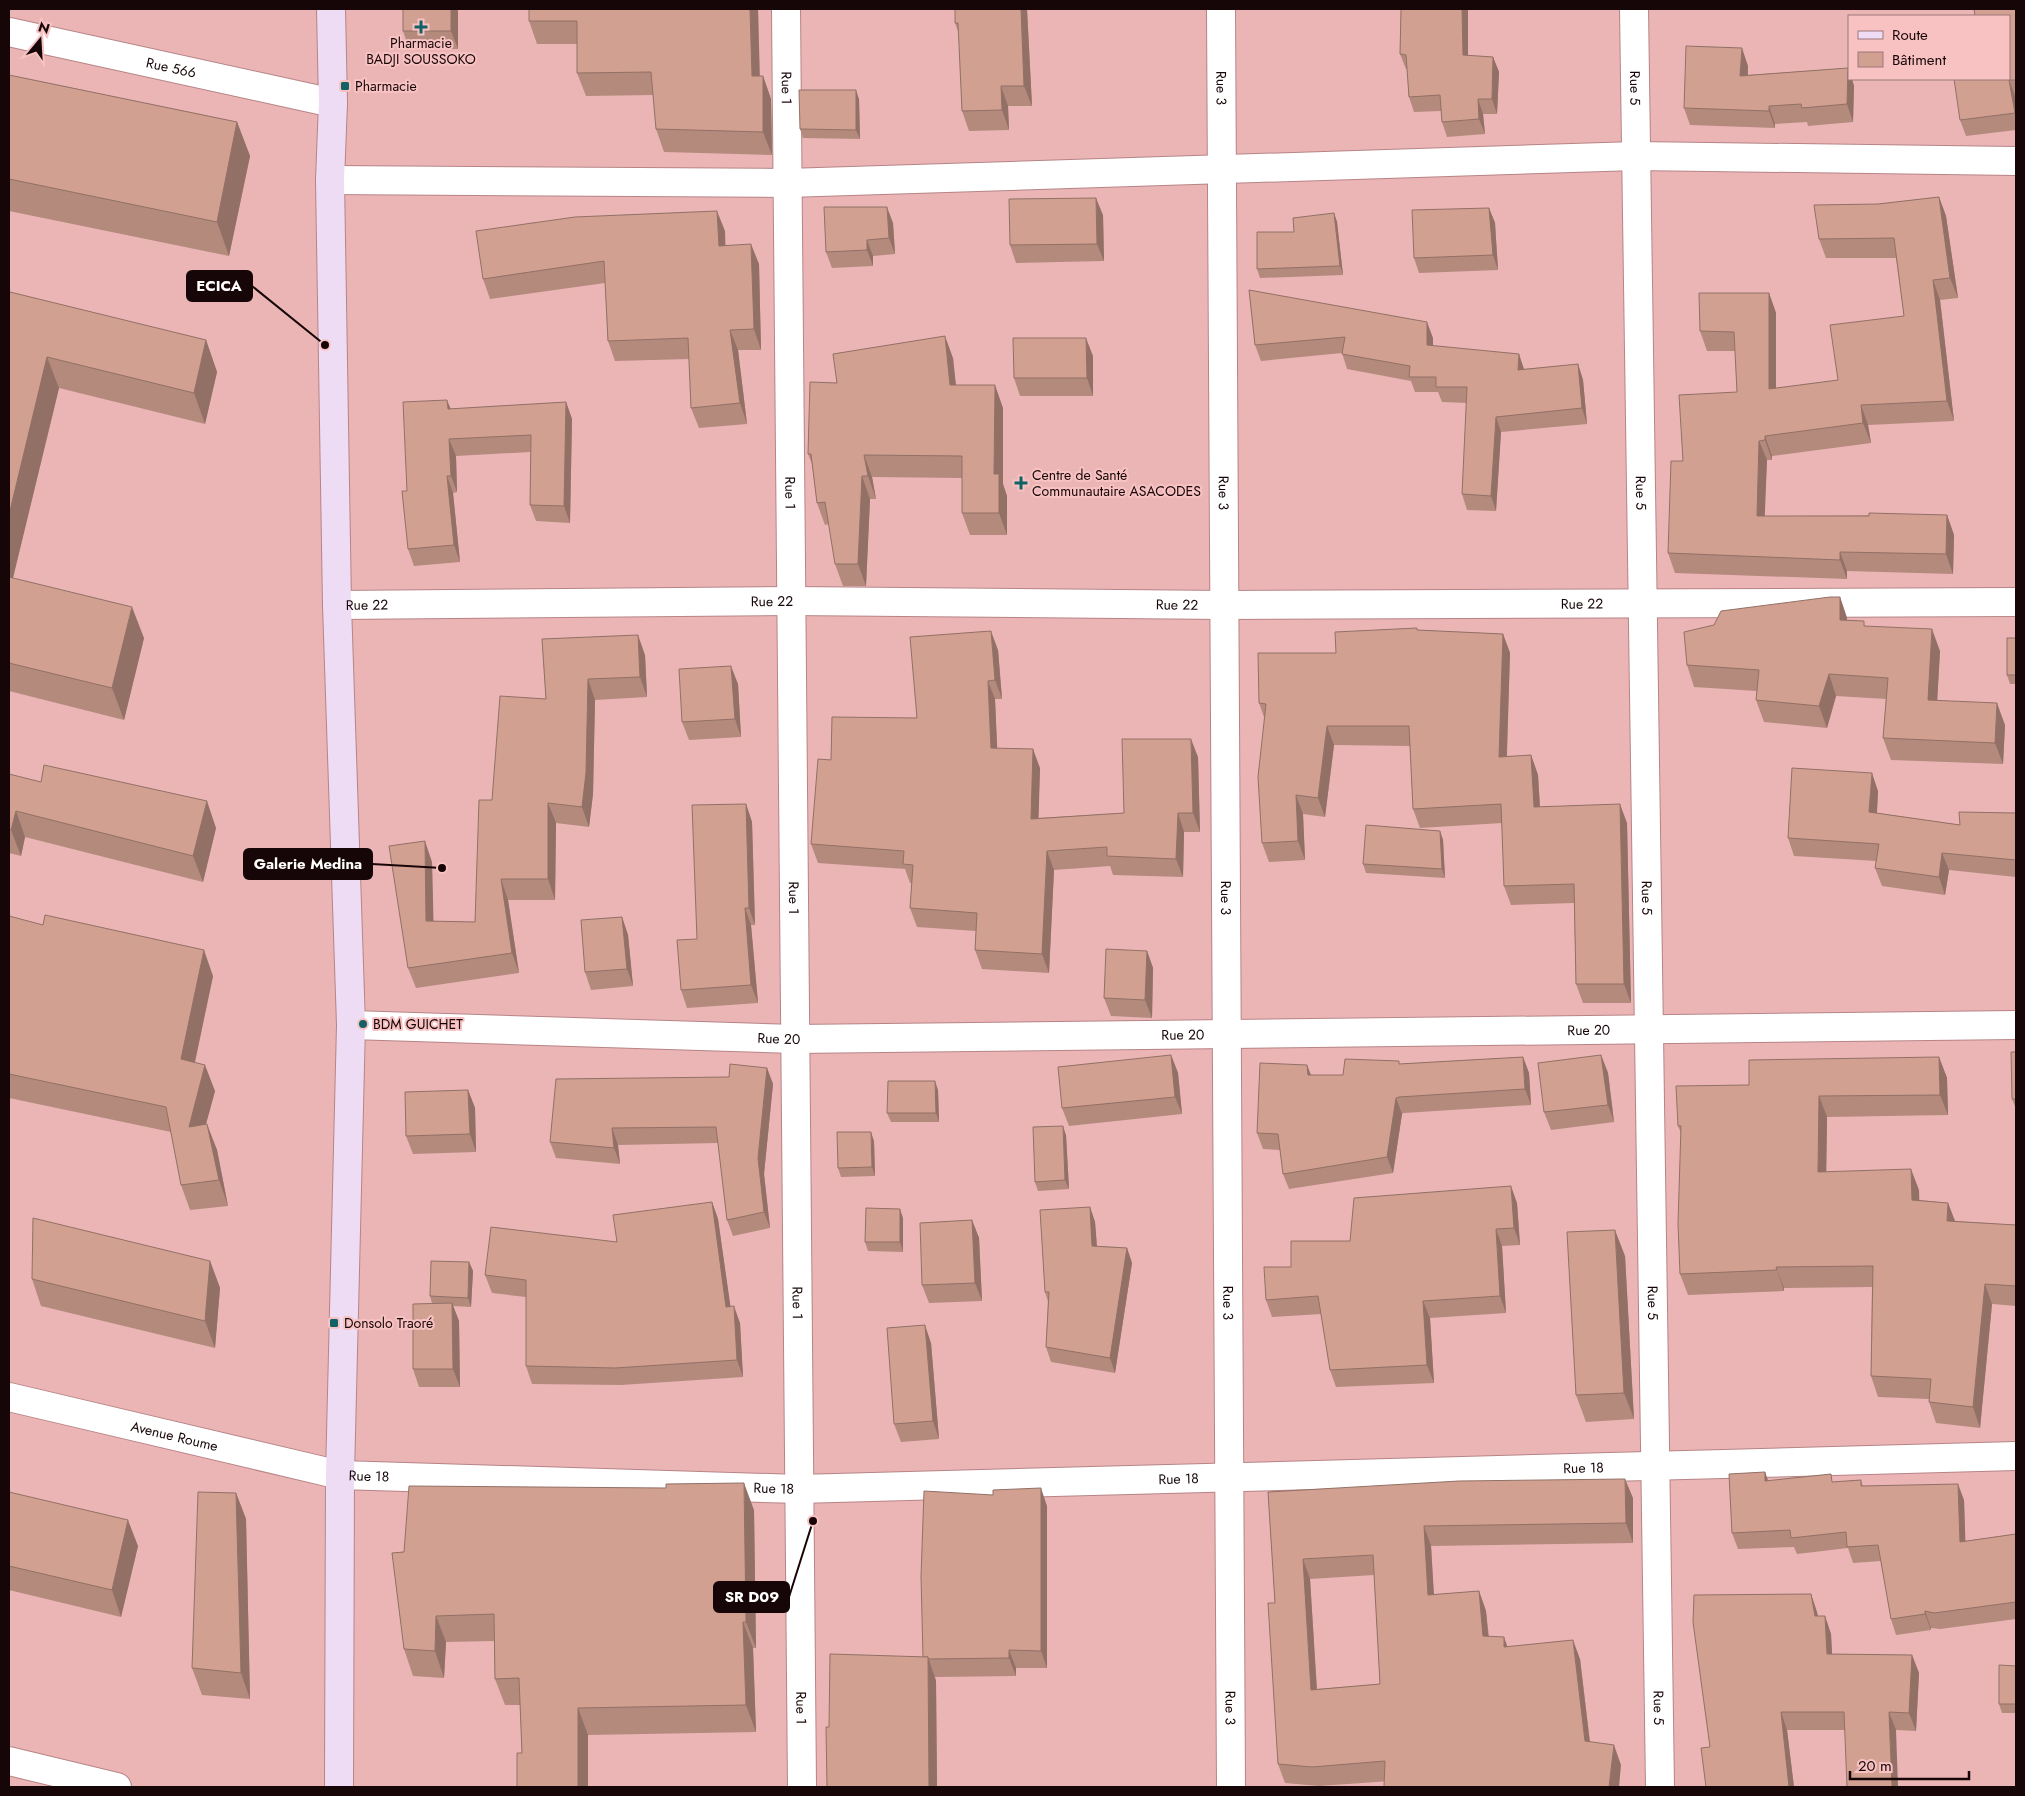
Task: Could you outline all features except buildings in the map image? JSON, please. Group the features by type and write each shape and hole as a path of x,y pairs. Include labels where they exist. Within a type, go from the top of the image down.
{"main road":[{"path":"331,9 333,103 330,180 337,605 351,1025 340,1475 340,1787"}],"street":[{"name":"Rue 1","path":"786,9 802,1787"},
{"name":"Rue 3","path":"1221,9 1231,1787"},
{"name":"Rue 5","path":"1634,9 1660,1787"},
{"name":"Rue 566","path":"9,32 333,103"},
{"path":"330,180 787,183 1636,156 2016,161"},
{"name":"Rue 22","path":"337,605 791,601 1224,606 2016,602"},
{"name":"Rue 20","path":"351,1025 795,1039 2016,1025"},
{"name":"Avenue Roume","path":"9,1398 340,1475"},
{"name":"Rue 18","path":"340,1475 799,1488 2016,1456"},
{"path":"9,1761 117,1787"}],"place":[{"name":"Pharmacie BADJI SOUSSOKO","path":"421,27"},
{"name":"Pharmacie","path":"345,86"},
{"name":"ECICA","path":"325,345"},
{"name":"Centre de Santé Communautaire ASACODES","path":"1021,483"},
{"name":"Galerie Medina","path":"442,868"},
{"name":"BDM GUICHET","path":"363,1024"},
{"name":"Donsolo Traoré","path":"334,1323"},
{"name":"SR D09","path":"813,1521"}]}
